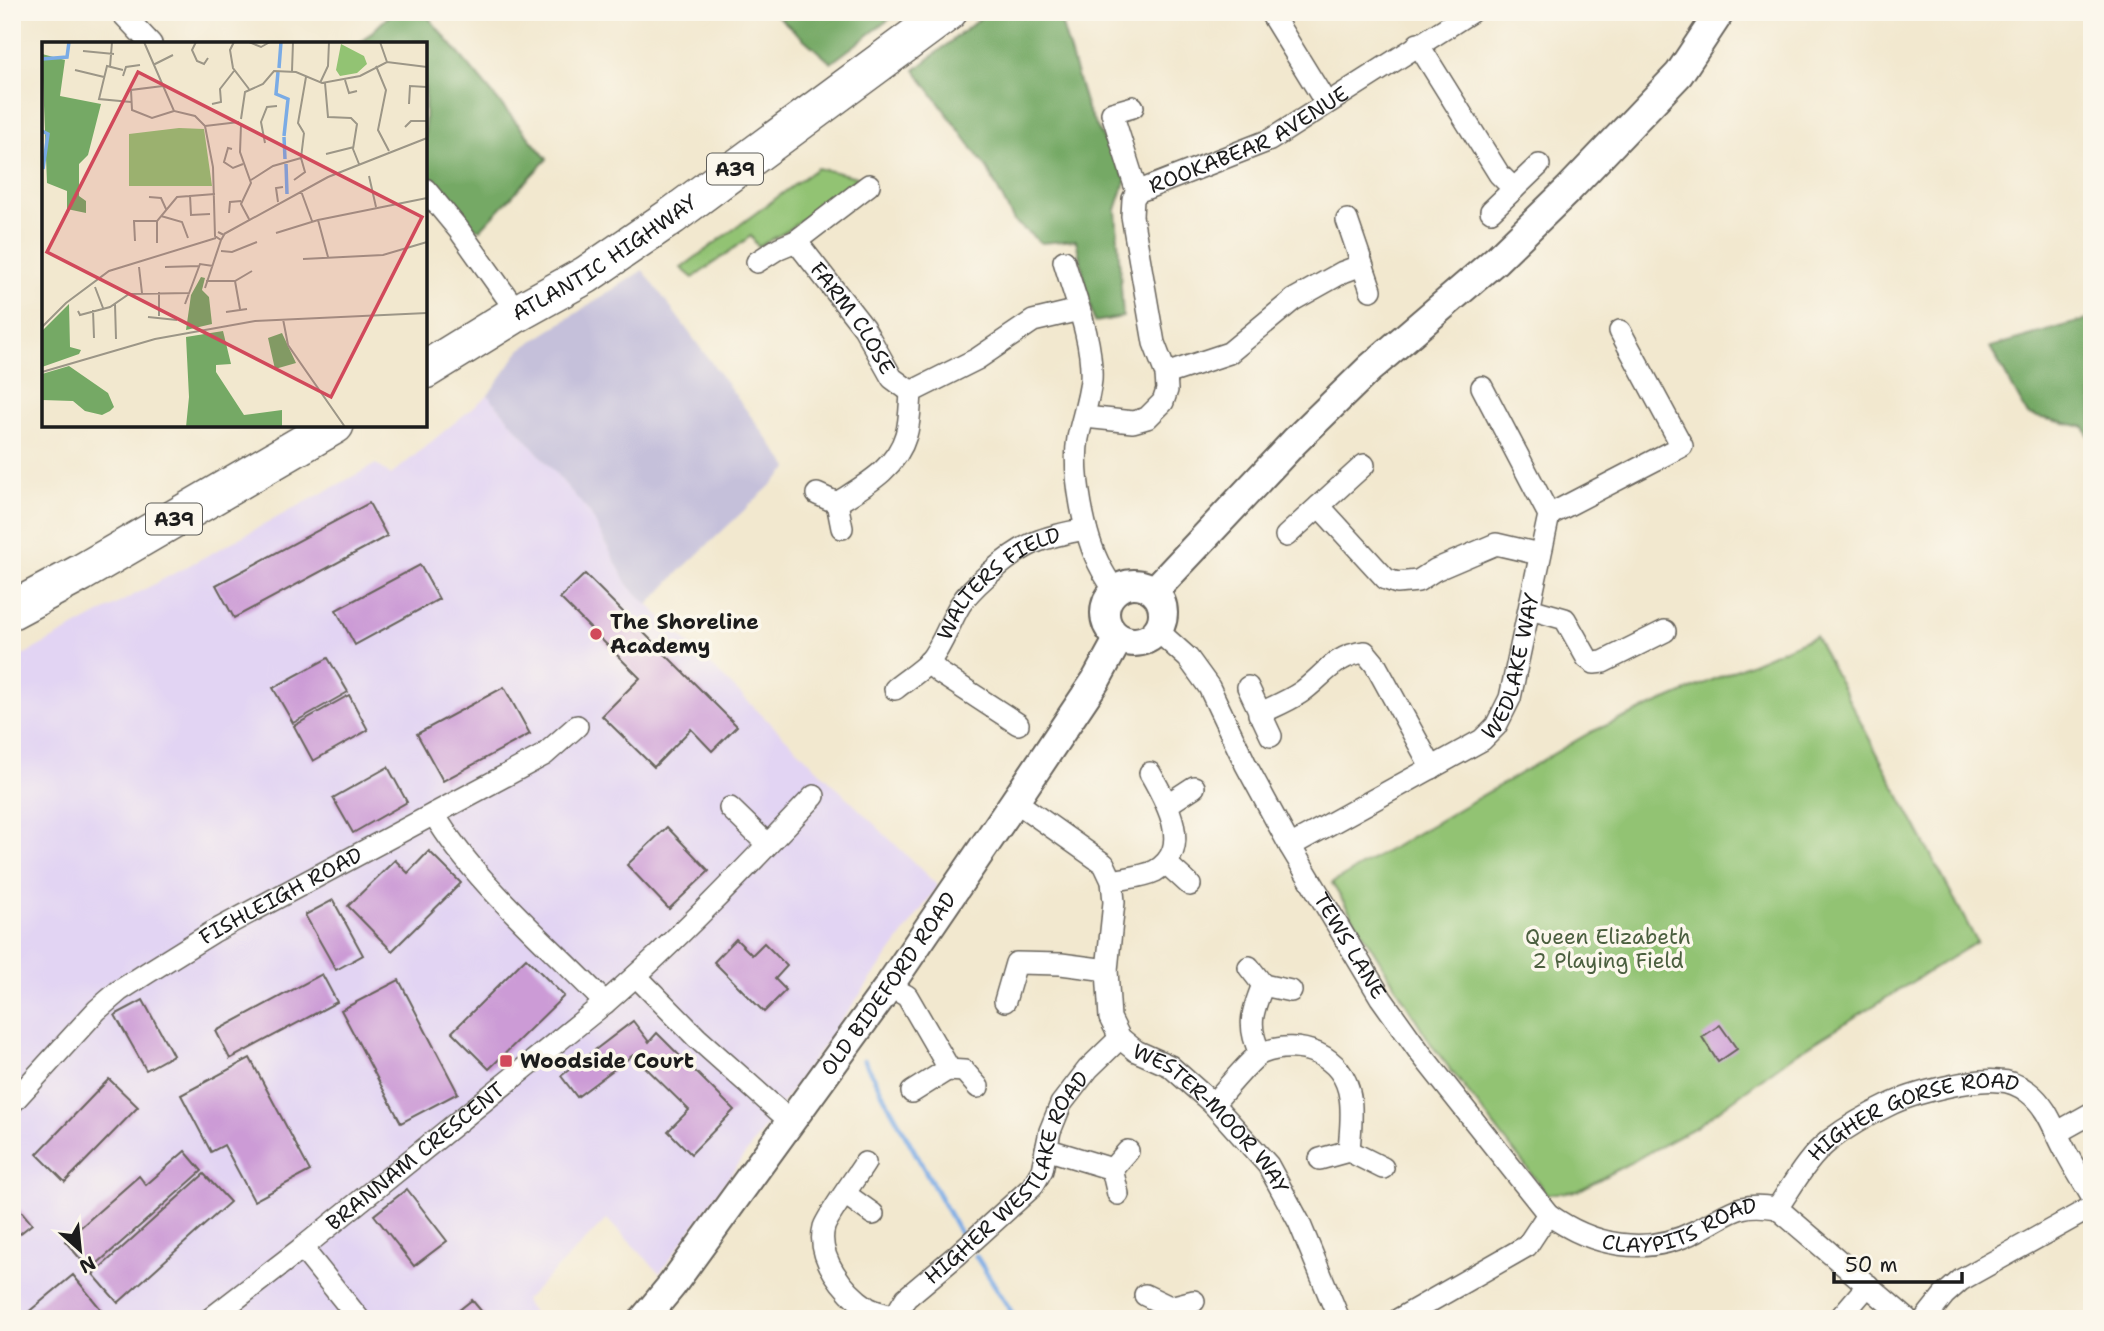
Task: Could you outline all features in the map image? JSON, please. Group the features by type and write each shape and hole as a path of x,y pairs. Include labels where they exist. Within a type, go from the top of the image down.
{"highway":[{"name":"ATLANTIC HIGHWAY","path":"427,369 514,315 586,275 672,216 948,12"},
{"name":"A39","path":"12,610 81,573 332,427"}],"street":[{"path":"121,12 149,42"},
{"path":"1270,12 1326,103"},
{"name":"ROOKABEAR AVENUE","path":"1166,374 1154,343 1132,216 1133,199 1137,192 1270,140 1471,12"},
{"path":"1154,591 1370,368 1496,260 1568,190 1679,74 1720,12"},
{"path":"1418,44 1499,174 1514,190"},
{"path":"1133,107 1112,113 1137,192"},
{"path":"1491,211 1539,165"},
{"name":"FARM CLOSE","path":"757,262 796,241 869,185"},
{"path":"427,191 459,230 508,299 514,315"},
{"path":"1347,220 1371,290"},
{"name":"FARM CLOSE","path":"796,241 864,328 892,378 911,392"},
{"path":"1064,261 1087,341 1091,380 1079,437 1077,464 1086,529 1100,568 1115,591"},
{"path":"1085,417 1133,422 1147,418 1157,411 1163,402 1167,390 1166,374 1229,352 1293,300 1343,272 1362,265"},
{"name":"FARM CLOSE","path":"911,392 977,359 1033,321 1079,310"},
{"path":"1482,387 1549,514 1682,446 1620,331"},
{"name":"FARM CLOSE","path":"837,503 883,472 894,460 907,433 911,392"},
{"path":"1286,536 1364,465"},
{"path":"817,494 837,503 842,528"},
{"path":"1319,506 1386,579 1396,583 1418,581 1436,570 1496,544 1539,554"},
{"name":"WEDLAKE WAY","path":"1290,846 1482,740 1504,713 1510,698 1549,514"},
{"name":"WALTERS FIELD","path":"895,689 928,662 971,590 1013,553 1052,535 1086,529"},
{"path":"1136,584 1154,591 1161,601 1163,613 1157,631 1150,638 1138,642 1119,638 1111,631 1105,610 1115,591 1136,584"},
{"path":"1530,609 1565,620 1587,658 1594,663 1603,662 1665,631"},
{"name":"TEWS LANE","path":"1157,631 1188,658 1209,687 1246,765 1290,846 1381,998 1421,1054 1548,1214 1581,1235"},
{"name":"OLD BIDEFORD ROAD","path":"644,1319 672,1285 889,986 1096,680 1119,638"},
{"path":"1259,714 1301,693 1326,669 1357,653 1366,652 1376,664 1432,768"},
{"name":"WALTERS FIELD","path":"928,662 940,673 1018,724"},
{"path":"1248,687 1271,736"},
{"name":"FISHLEIGH ROAD","path":"12,1103 97,1010 119,991 200,939 544,755 577,726"},
{"path":"1015,802 1104,864 1112,881 1153,872 1166,863 1176,844 1168,804 1150,773"},
{"path":"1168,804 1194,787"},
{"name":"BRANNAM CRESCENT","path":"210,1319 605,1003 636,976 814,796"},
{"path":"730,808 767,844"},
{"path":"433,814 448,840 605,1003"},
{"path":"1166,863 1190,885"},
{"name":"WESTER-MOOR WAY","path":"1112,881 1114,902 1107,970 1110,1018 1120,1038 1136,1051 1170,1066 1213,1104 1268,1165 1299,1223 1339,1319"},
{"path":"1005,1001 1011,955 1107,970"},
{"path":"1249,967 1263,985 1291,991"},
{"path":"636,976 697,1038 790,1121"},
{"path":"1260,1053 1251,1034 1255,1006 1263,985"},
{"path":"889,986 907,996 947,1065 947,1070"},
{"name":"HIGHER WESTLAKE ROAD","path":"893,1318 906,1297 956,1256 1032,1186 1042,1170 1050,1131 1061,1104 1088,1069 1120,1038"},
{"path":"1213,1104 1260,1053 1293,1047 1310,1050 1330,1060 1343,1072 1350,1097 1349,1151"},
{"path":"912,1091 947,1070 964,1072 978,1087"},
{"name":"HIGHER GORSE ROAD","path":"1777,1208 1801,1172 1830,1140 1889,1105 1916,1094 1983,1081 2012,1084 2028,1091 2040,1103 2092,1197"},
{"path":"2058,1132 2092,1114"},
{"path":"1046,1149 1112,1170"},
{"path":"1112,1170 1128,1151"},
{"path":"1320,1159 1349,1151 1383,1168"},
{"path":"865,1163 824,1226 823,1246 847,1290 870,1310 893,1318"},
{"path":"1112,1170 1118,1194"},
{"path":"845,1194 873,1214"},
{"name":"CLAYPITS ROAD","path":"1581,1235 1620,1245 1661,1243 1682,1238 1744,1205 1777,1208 1906,1319"},
{"path":"1925,1319 1961,1280 2092,1207"},
{"path":"1399,1319 1527,1247 1548,1214"},
{"path":"302,1248 359,1319"},
{"path":"1839,1319 1868,1285"},
{"path":"1145,1294 1168,1313 1194,1301"}],"shaded area":[{"path":"643,270 789,468 681,570 648,605 627,584 590,513 488,395 521,349"},
{"path":"488,395 590,513 627,584 938,886 660,1273 607,1219 524,1301 538,1319 12,1319 12,661 376,464 391,475"}],"green space":[{"path":"393,12 424,12 547,159 480,230 427,197 427,42 361,42"},
{"path":"773,12 899,12 831,63"},
{"path":"988,12 1058,12 1087,109 1126,179 1116,210 1123,317 1094,322 1076,240 1041,243 1014,221 988,170 915,70"},
{"path":"817,168 858,177 787,231 758,247 751,236 693,278 681,268"},
{"path":"2092,318 2092,442 2084,427 2028,415 1990,347"},
{"name":"Queen Elizabeth 2 Playing Field","path":"1815,636 1977,942 1795,1054 1696,1127 1578,1191 1547,1194 1433,1047 1332,883 1591,732"}],"building":[{"path":"369,503 387,536 234,618 216,585"},
{"path":"420,565 439,599 355,645 336,610"},
{"path":"585,574 737,726 712,751 691,729 654,767 602,716 640,678 560,598"},
{"path":"328,658 348,692 293,723 273,688"},
{"path":"504,687 530,734 443,781 417,734"},
{"path":"349,695 368,730 313,761 294,726"},
{"path":"388,767 407,802 353,833 333,798"},
{"path":"667,827 709,871 669,909 627,865"},
{"path":"429,851 461,883 392,951 348,906 395,860 408,873"},
{"path":"333,900 363,955 336,970 305,915"},
{"path":"736,939 752,955 764,943 787,966 775,979 786,990 764,1012 714,962"},
{"path":"526,958 564,996 489,1069 452,1032"},
{"path":"322,974 337,1002 230,1059 216,1031"},
{"path":"399,980 458,1093 401,1123 341,1010"},
{"path":"143,1000 173,1055 146,1070 115,1015"},
{"path":"633,1021 649,1042 657,1033 734,1110 691,1154 668,1131 689,1110 633,1055 577,1097 561,1076"},
{"path":"1720,1025 1737,1049 1718,1062 1702,1037"},
{"path":"250,1058 310,1171 254,1201 224,1145 211,1152 181,1095"},
{"path":"109,1079 138,1107 65,1182 37,1154"},
{"path":"185,1151 202,1171 90,1270 65,1241 139,1176 146,1185"},
{"path":"204,1174 230,1202 118,1303 93,1274"},
{"path":"407,1189 447,1241 414,1266 374,1215"},
{"path":"12,1200 32,1224 12,1240"},
{"path":"73,1275 109,1319 20,1319"},
{"path":"472,1300 488,1319 448,1319"}],"waterway":[{"path":"864,1060 962,1237"},
{"path":"976,1256 1016,1319"}],"place":[{"name":"The Shoreline Academy","path":"596,634"},
{"name":"Woodside Court","path":"506,1061"}]}
